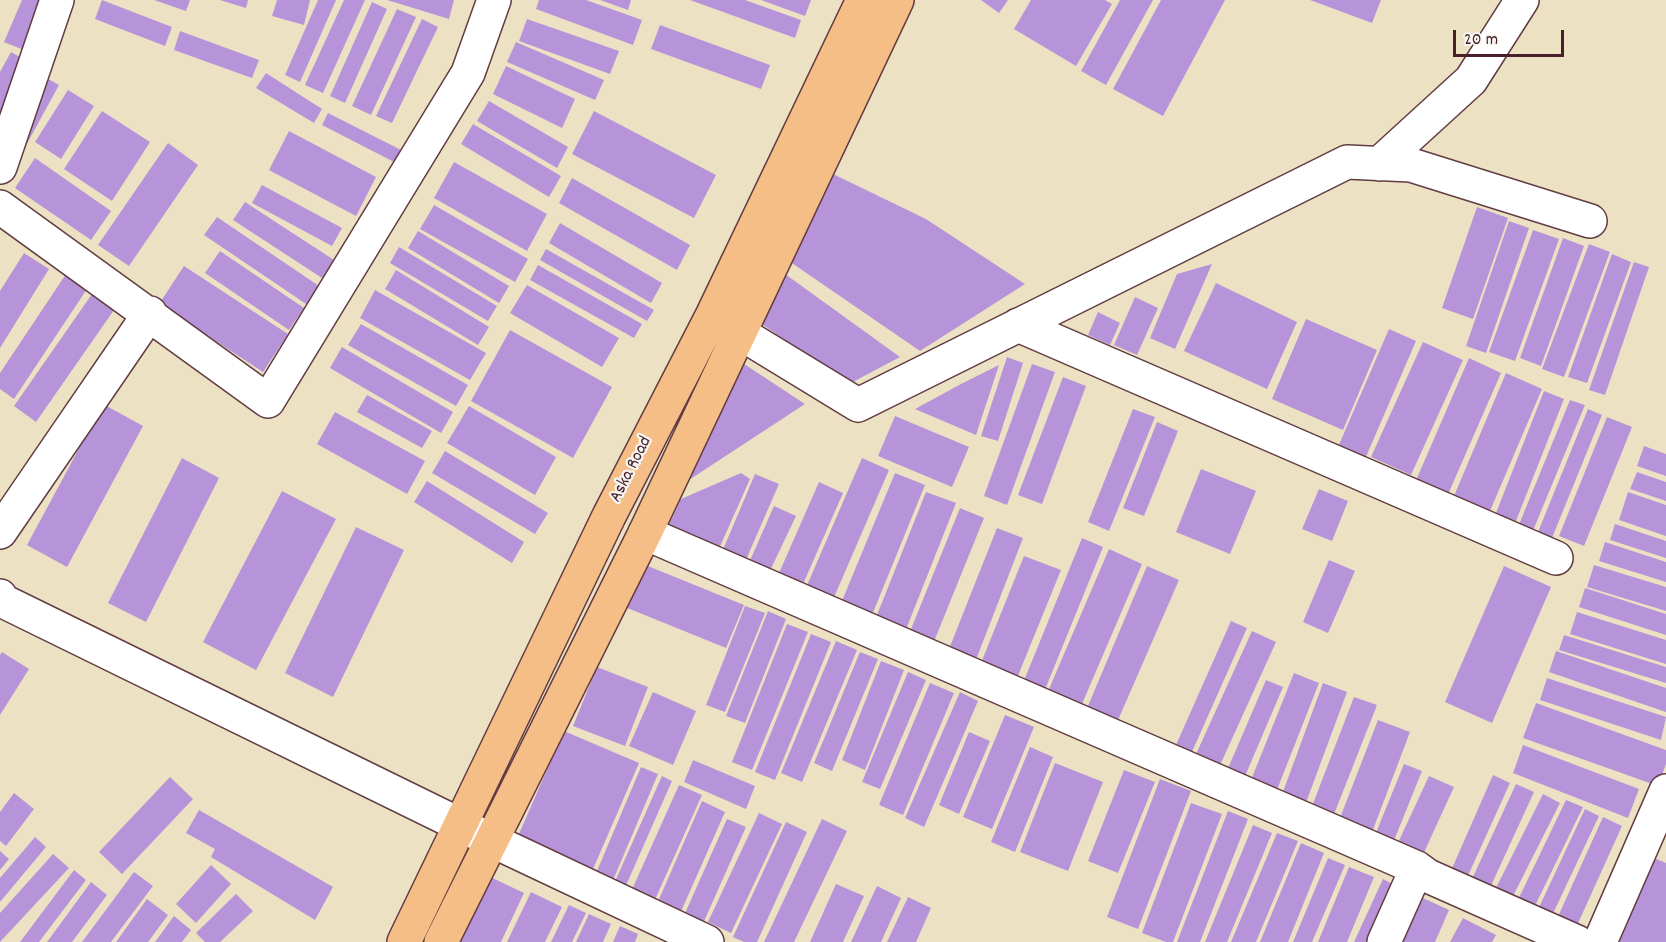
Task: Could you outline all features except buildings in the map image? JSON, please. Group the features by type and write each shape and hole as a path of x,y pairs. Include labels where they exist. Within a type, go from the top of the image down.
{"highway":[{"name":"Aska Road","path":"404,942 609,516 712,316 863,0"},
{"path":"441,942 645,533 897,0"}],"street":[{"path":"0,167 57,0"},
{"path":"0,207 150,313 268,401 468,73 494,0"},
{"path":"1379,164 1471,80 1522,0"},
{"path":"740,333 858,405 1347,162 1411,165 1590,221"},
{"path":"0,532 150,313"},
{"path":"1018,325 1556,558"},
{"path":"645,533 1417,868 1428,876 1577,942"},
{"path":"0,596 14,606 460,825 707,942"},
{"path":"1600,942 1666,791"},
{"path":"1384,942 1417,868"}]}
